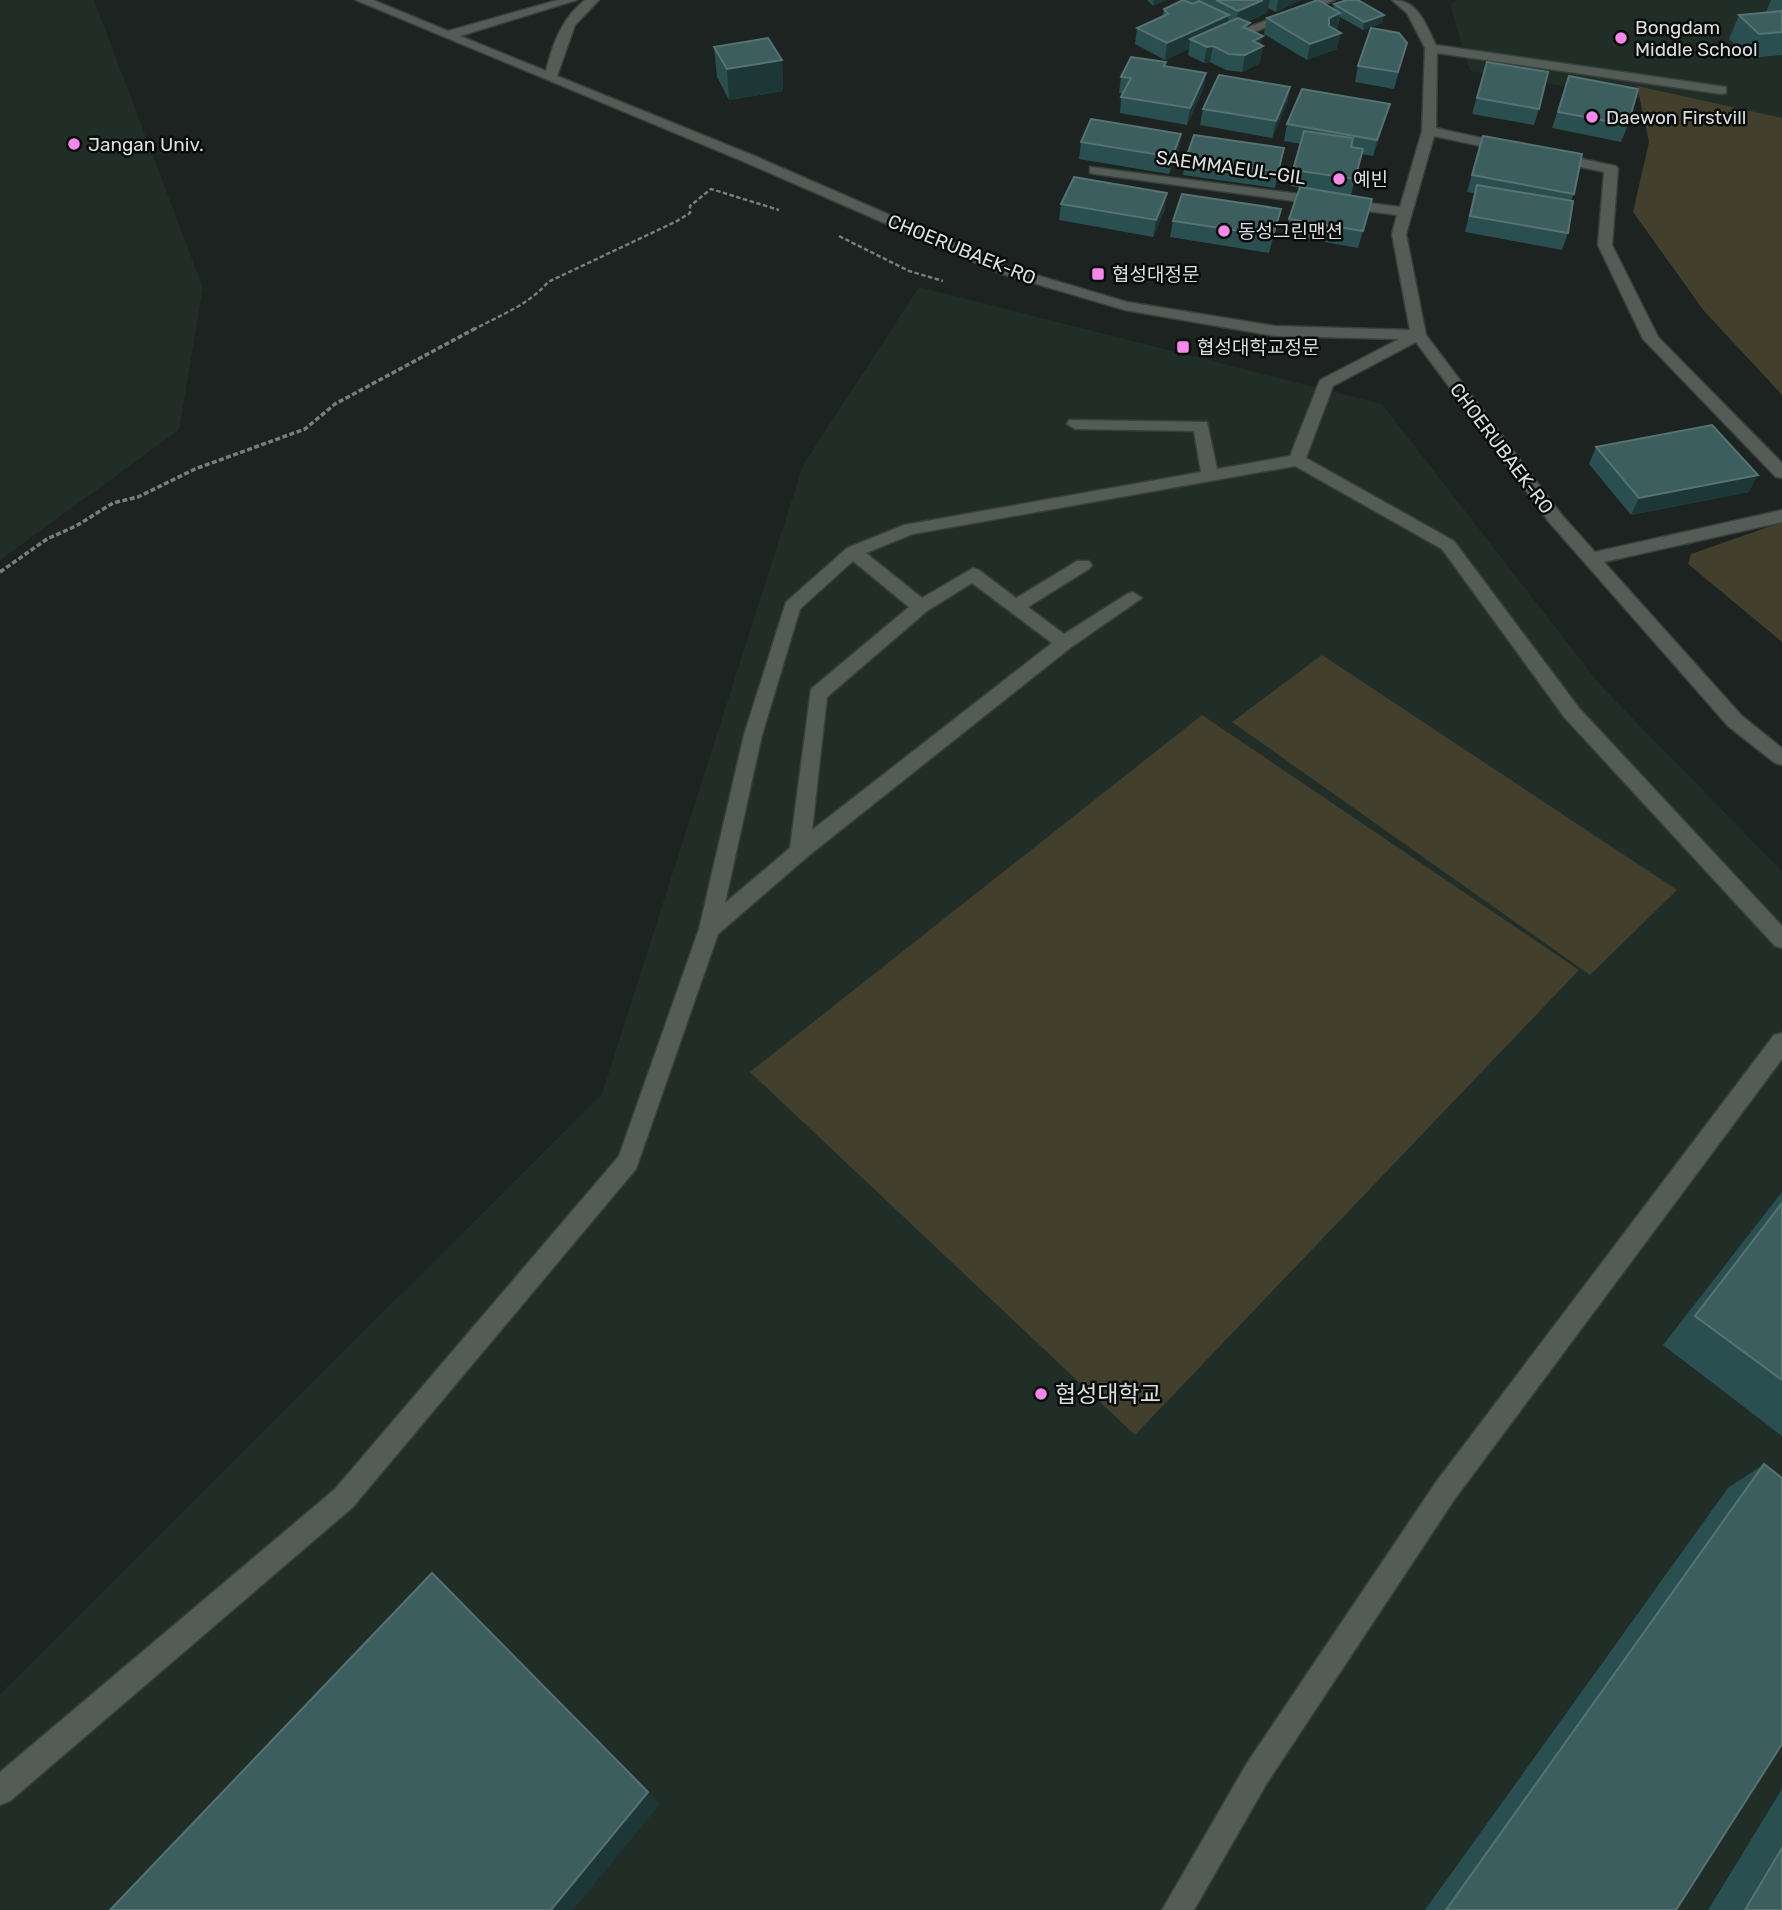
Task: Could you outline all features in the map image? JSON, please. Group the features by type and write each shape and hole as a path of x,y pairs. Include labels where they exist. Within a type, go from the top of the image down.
{"street":[{"name":"CHOERUBAEK-RO","path":"362,0 551,76 1017,274 1125,306 1275,331 1418,335 1555,518 1735,721 1782,758"},
{"path":"448,35 571,0"},
{"path":"551,76 564,30 579,9 593,0"},
{"path":"1250,29 1329,0"},
{"path":"1297,460 1326,383 1418,335 1399,234 1429,131 1431,48 1412,11 1398,0"},
{"path":"1431,48 1721,90"},
{"path":"1429,131 1611,169 1605,245 1651,339 1782,473"},
{"name":"SAEMMAEUL-GIL","path":"1095,170 1404,212"},
{"path":"1074,424 1201,426 1210,476"},
{"path":"0,1791 344,1498 628,1162 709,929 753,734 792,606 853,552 910,529 1297,460 1448,545 1572,713 1782,940"},
{"path":"1591,559 1782,516"},
{"path":"853,552 921,607"},
{"path":"1015,607 1083,565"},
{"path":"800,851 818,694 921,607 973,574 1064,643"},
{"path":"709,929 800,851 1064,643 1133,598"},
{"path":"1177,1910 1257,1773 1445,1491 1782,1042"}],"path":[{"path":"0,572 47,539 76,526 113,503 138,497 195,469 315,424 335,404 525,302 539,293 548,282 677,221 690,213 690,206 711,189 787,213"},
{"path":"834,234 909,271 954,285"}],"shaded area":[{"name":"Jangan Univ.","path":"0,0 94,0 203,288 179,430 0,560"},
{"name":"Bongdam Middle School","path":"1456,0 1782,0 1782,121 1470,71 1450,5"},
{"path":"1637,86 1782,118 1782,395 1704,311 1633,212 1649,142"},
{"name":"협성대학교","path":"919,287 1382,404 1601,686 1782,871 1782,1910 0,1910 0,1694 602,1094 803,465"},
{"path":"1782,522 1782,642 1688,564 1691,554"},
{"path":"1322,655 1677,890 1590,975 1232,722"},
{"path":"1202,715 1579,970 1135,1435 750,1072"}],"building":[{"path":"1183,0 1193,4 1199,1 1229,15 1167,43 1137,28 1168,14 1164,9"},
{"path":"1216,0 1263,0 1238,11"},
{"path":"1318,0 1340,13 1329,18 1329,26 1341,33 1310,44 1267,18"},
{"path":"1358,0 1384,15 1364,22 1334,4"},
{"path":"1782,11 1782,32 1759,34 1739,15"},
{"path":"1238,18 1250,23 1243,27 1263,36 1253,41 1263,46 1245,55 1229,54 1190,39"},
{"path":"1371,28 1399,33 1407,43 1398,72 1358,66"},
{"path":"768,38 782,60 727,69 714,47"},
{"path":"1131,57 1166,62 1164,66 1206,73 1190,108 1121,97 1131,78 1121,77"},
{"path":"1487,62 1548,72 1539,109 1477,98"},
{"path":"1219,75 1290,87 1276,121 1203,109"},
{"path":"1569,76 1638,89 1628,125 1558,112"},
{"path":"1302,89 1390,104 1377,140 1287,124"},
{"path":"1091,119 1181,134 1172,157 1081,142"},
{"path":"1304,131 1353,138 1351,147 1363,149 1355,179 1293,170"},
{"path":"1194,135 1284,148 1278,172 1186,158"},
{"path":"1483,136 1582,154 1574,194 1472,175"},
{"path":"1074,177 1167,193 1156,220 1061,204"},
{"path":"1477,185 1573,201 1568,233 1470,216"},
{"path":"1300,187 1372,199 1363,231 1289,219"},
{"path":"1182,194 1281,209 1273,236 1173,221"},
{"path":"1712,425 1758,475 1639,498 1596,447"},
{"path":"1782,1203 1782,1380 1695,1316"},
{"path":"1764,1464 1782,1478 1782,1744 1676,1910 1446,1910"},
{"path":"432,1573 648,1792 551,1910 110,1910"},
{"path":"1782,1848 1782,1910 1745,1910"}],"place":[{"name":"Bongdam Middle School","path":"1621,38"},
{"name":"Daewon Firstvill","path":"1592,117"},
{"name":"Jangan Univ.","path":"74,144"},
{"name":"예빈","path":"1339,179"},
{"name":"동성그린맨션","path":"1224,231"},
{"name":"협성대정문","path":"1098,274"},
{"name":"협성대학교정문","path":"1183,347"},
{"name":"협성대학교","path":"1041,1394"}]}
